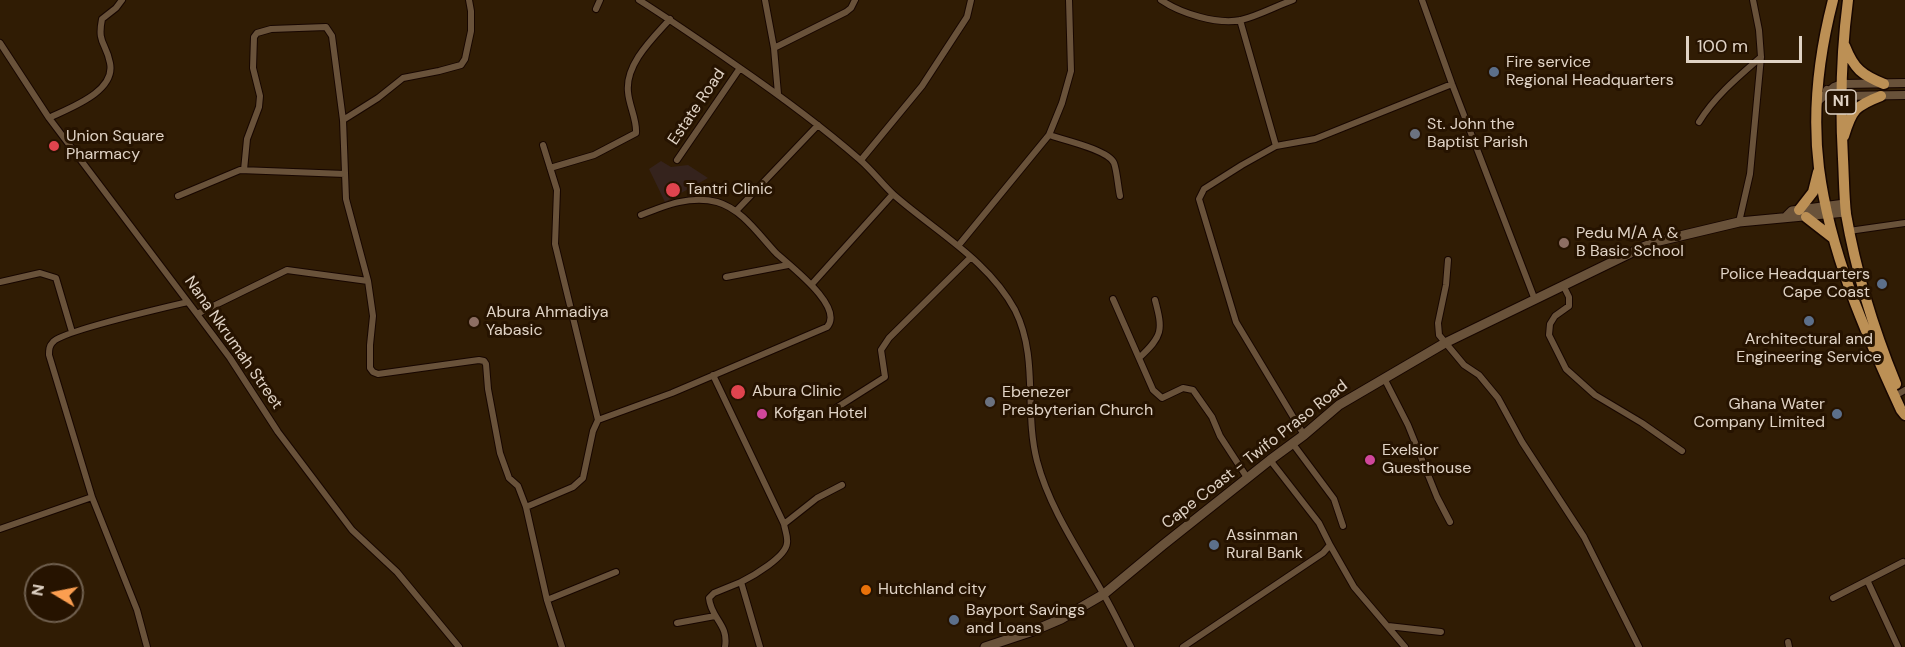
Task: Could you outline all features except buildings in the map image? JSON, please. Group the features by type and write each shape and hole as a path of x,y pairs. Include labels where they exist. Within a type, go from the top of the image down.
{"highway":[{"name":"N1","path":"1833,0 1818,84 1816,128 1819,168 1833,238 1855,306 1900,410 1905,416"},
{"name":"N1","path":"1848,0 1843,42 1840,117 1849,231 1865,296 1883,352 1902,391 1905,406"},
{"path":"1843,42 1854,65 1865,76 1884,84"},
{"path":"1842,142 1853,112 1863,103 1881,96"},
{"path":"1819,168 1813,192 1803,214 1833,238"}],"main road":[{"name":"Cape Coast - Twifo Praso Road","path":"985,647 1061,619 1104,594 1163,544 1293,444 1339,405 1445,343 1642,247 1659,241 1739,222 1786,217 1792,211 1803,214 1846,208"}],"street":[{"path":"49,118 90,98 108,83 111,75 110,63 100,40 100,29 102,18 116,8 122,0"},
{"path":"343,120 378,98 403,78 461,65 465,59 471,32 469,0"},
{"path":"596,9 600,0"},
{"path":"639,0 778,94 818,125 861,160 893,194 958,246 992,277 1014,309 1025,336 1031,375 1033,440 1041,476 1077,551 1104,594 1131,647"},
{"path":"765,0 774,48 778,94"},
{"path":"774,48 846,12 855,0"},
{"path":"861,160 922,86 968,17 971,0"},
{"path":"958,246 1049,135 1062,103 1071,71 1069,0"},
{"path":"1161,0 1203,18 1240,20 1293,0"},
{"path":"1422,0 1535,300"},
{"path":"1739,222 1750,174 1761,57 1753,0"},
{"path":"550,168 594,154 636,133 629,104 628,82 636,62 669,19"},
{"path":"1240,20 1276,146"},
{"path":"244,170 247,139 259,107 260,96 253,68 254,37 257,33 271,29 320,27 329,29 333,36 343,120 346,199 368,281 373,316 370,368 378,374 484,361 500,453 509,478 518,486 526,507 547,600 562,647"},
{"name":"Nana Nkrumah Street","path":"0,43 49,118 230,358 278,432 352,530 397,572 459,647"},
{"path":"1698,122 1709,106 1761,57"},
{"name":"Estate Road","path":"677,160 740,68"},
{"path":"1818,84 1828,91 1905,83"},
{"path":"1304,435 1236,322 1199,199 1204,189 1276,146 1315,139 1452,84"},
{"path":"1841,90 1881,96 1905,95"},
{"path":"1817,102 1828,91"},
{"path":"737,210 818,125"},
{"path":"1049,135 1108,155 1114,163 1120,196"},
{"path":"526,507 579,483 583,478 593,431 598,420 555,244 557,190 543,145"},
{"path":"178,196 240,170 345,174"},
{"path":"812,284 893,194"},
{"path":"598,420 651,402 827,327 831,322 827,307 812,284 788,265 737,210 719,202 689,200 668,204 641,215"},
{"path":"1849,231 1905,223"},
{"path":"833,410 885,377 886,373 880,356 889,338 970,257"},
{"path":"1448,260 1446,285 1437,323 1439,335 1464,364 1479,375 1498,398 1522,442 1584,537 1639,647"},
{"path":"726,277 788,265"},
{"path":"197,314 287,270 368,281"},
{"path":"0,282 40,273 56,278 72,332"},
{"path":"1563,285 1569,297 1569,306 1550,324 1549,334 1566,369 1595,395 1642,423 1682,451"},
{"path":"1113,299 1153,390 1162,398 1188,387 1199,396 1220,436 1248,479"},
{"path":"1138,358 1156,339 1160,329 1161,323 1155,300"},
{"path":"147,647 137,610 92,497 49,355 49,348 54,340 72,332 188,302"},
{"path":"713,375 784,524 787,541 786,549 780,556 741,582 711,596 709,601 727,637 725,647"},
{"path":"1384,378 1408,425 1450,522"},
{"path":"1293,444 1334,499 1343,526"},
{"path":"1270,460 1319,523 1354,587 1405,647"},
{"path":"784,524 818,498 842,485"},
{"path":"0,528 92,497"},
{"path":"1183,647 1323,553 1330,545"},
{"path":"1833,598 1903,562"},
{"path":"547,600 616,572"},
{"path":"741,582 760,647"},
{"path":"1868,582 1898,647"},
{"path":"677,623 715,616"},
{"path":"1388,626 1442,632"}],"shaded area":[{"name":"Tantri Clinic","path":"661,161 671,167 688,165 708,178 665,202 649,169"}],"place":[{"name":"Fire service Regional Headquarters","path":"1494,72"},
{"name":"St. John the Baptist Parish","path":"1415,134"},
{"name":"Union Square Pharmacy","path":"54,146"},
{"name":"Tantri Clinic","path":"673,190"},
{"name":"Pedu M/A A & B Basic School","path":"1564,243"},
{"name":"Police Headquarters Cape Coast","path":"1882,284"},
{"name":"Architectural and Engineering Service","path":"1809,321"},
{"name":"Abura Ahmadiya Yabasic","path":"474,322"},
{"name":"Abura Clinic","path":"738,392"},
{"name":"Ebenezer Presbyterian Church","path":"990,402"},
{"name":"Kofgan Hotel","path":"762,414"},
{"name":"Ghana Water Company Limited","path":"1837,414"},
{"name":"Exelsior Guesthouse","path":"1370,460"},
{"name":"Assinman Rural Bank","path":"1214,545"},
{"name":"Hutchland city","path":"866,590"},
{"name":"Bayport Savings and Loans","path":"954,620"}]}
